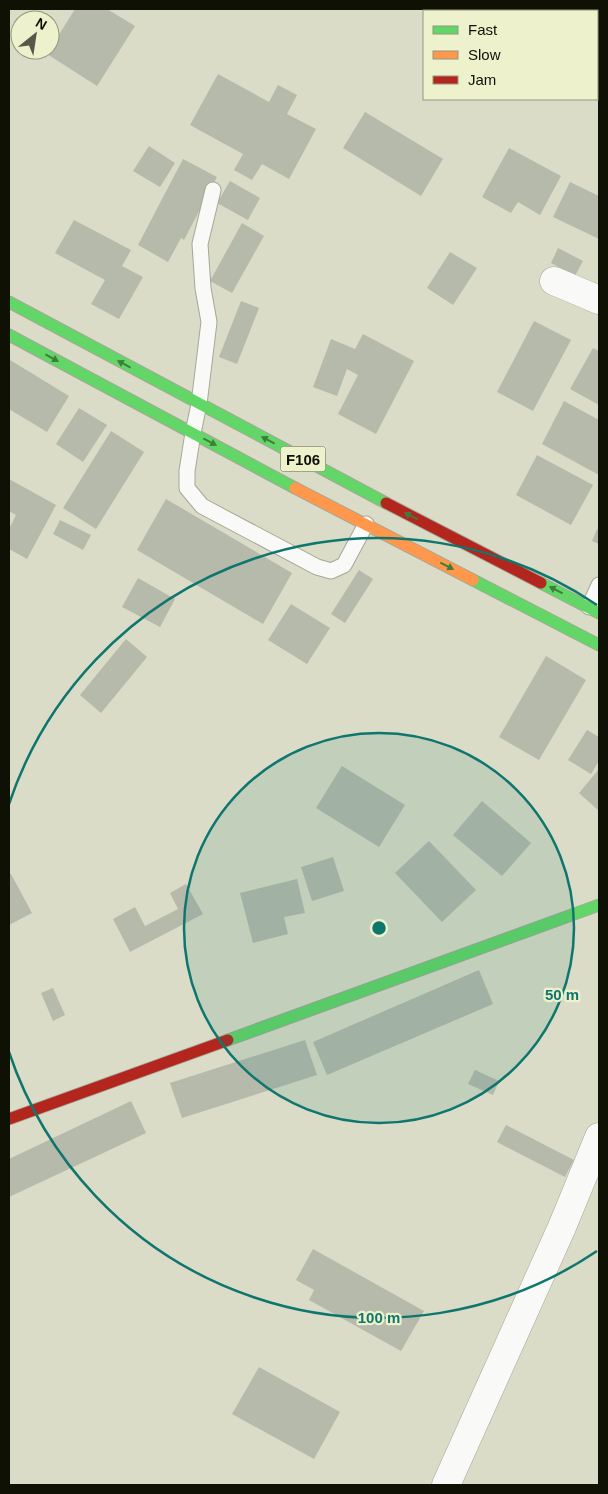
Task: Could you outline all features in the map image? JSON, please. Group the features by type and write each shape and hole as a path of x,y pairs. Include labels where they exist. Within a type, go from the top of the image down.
{"main road":[{"name":"F106","path":"9,302 336,477 594,610"},
{"name":"F106","path":"9,334 168,421 599,645"},
{"path":"9,1119 599,905"}],"street":[{"path":"554,281 599,300"},
{"path":"446,1485 562,1226 599,1137"}],"lane":[{"path":"213,190 200,244 203,288 209,322 199,404 187,470 187,488 202,506 317,567 331,570 344,565 366,524"},
{"path":"594,610 599,585"}],"building":[{"path":"75,9 107,9 135,26 97,86 56,60 60,60 60,33"},
{"path":"218,74 269,102 278,85 297,95 287,114 316,129 289,179 262,164 252,180 234,170 243,154 190,125"},
{"path":"365,112 443,159 421,196 343,148"},
{"path":"149,146 175,163 160,187 133,171"},
{"path":"509,148 561,176 540,215 518,202 511,213 482,197"},
{"path":"183,159 217,177 184,240 181,238 168,262 138,245"},
{"path":"230,181 260,198 248,220 217,203"},
{"path":"570,182 599,196 599,239 553,217"},
{"path":"74,220 131,250 122,266 143,277 119,319 91,304 105,280 55,253"},
{"path":"242,223 264,236 232,293 210,281"},
{"path":"558,248 583,261 575,276 551,263"},
{"path":"450,252 477,268 453,305 427,288"},
{"path":"241,301 259,308 237,364 219,357"},
{"path":"534,321 571,340 533,411 497,392"},
{"path":"363,334 414,361 376,434 338,414 358,375 347,369 337,396 313,387 331,339 355,349"},
{"path":"593,348 599,351 599,405 570,389"},
{"path":"10,360 69,396 47,432 9,409"},
{"path":"564,401 599,420 599,475 542,444"},
{"path":"79,408 107,425 83,462 56,444"},
{"path":"111,431 144,452 96,529 63,508"},
{"path":"537,455 593,485 571,525 516,495"},
{"path":"9,479 56,505 27,559 9,549 9,529 16,515 9,511"},
{"path":"166,499 292,573 263,624 137,550"},
{"path":"60,520 91,535 83,550 53,534"},
{"path":"597,529 599,530 599,544 592,541"},
{"path":"359,570 373,579 345,623 331,614"},
{"path":"138,578 175,599 160,627 122,607"},
{"path":"291,604 330,628 307,664 268,640"},
{"path":"126,639 147,657 101,713 80,695"},
{"path":"546,656 586,680 539,760 499,737"},
{"path":"587,730 599,737 599,761 591,774 568,760"},
{"path":"342,766 405,805 379,847 316,808"},
{"path":"599,769 599,811 579,793"},
{"path":"482,801 531,843 502,876 453,835"},
{"path":"429,841 476,890 442,922 395,873"},
{"path":"333,857 344,891 312,901 301,867"},
{"path":"9,874 11,874 32,913 9,925"},
{"path":"297,879 305,913 284,917 288,934 253,943 240,893"},
{"path":"186,884 203,914 130,952 113,919 135,907 145,926 178,909 170,893"},
{"path":"479,970 493,1004 327,1075 313,1042"},
{"path":"53,988 65,1015 53,1021 41,993"},
{"path":"305,1040 317,1075 182,1118 170,1083"},
{"path":"475,1070 499,1081 493,1095 468,1084"},
{"path":"131,1101 146,1133 9,1197 9,1159"},
{"path":"506,1125 574,1160 565,1177 497,1142"},
{"path":"313,1249 424,1311 401,1351 309,1300 314,1290 296,1280"},
{"path":"259,1367 340,1412 314,1459 232,1414"}],"traffic: fast":[{"path":"9,302 386,503"},
{"path":"9,335 295,488"},
{"path":"473,580 599,645"},
{"path":"541,583 599,613"},
{"path":"228,1040 599,905"}],"traffic: slow":[{"path":"295,488 473,580"}],"traffic: jam":[{"path":"386,503 541,583"},
{"path":"9,1119 228,1040"}]}
